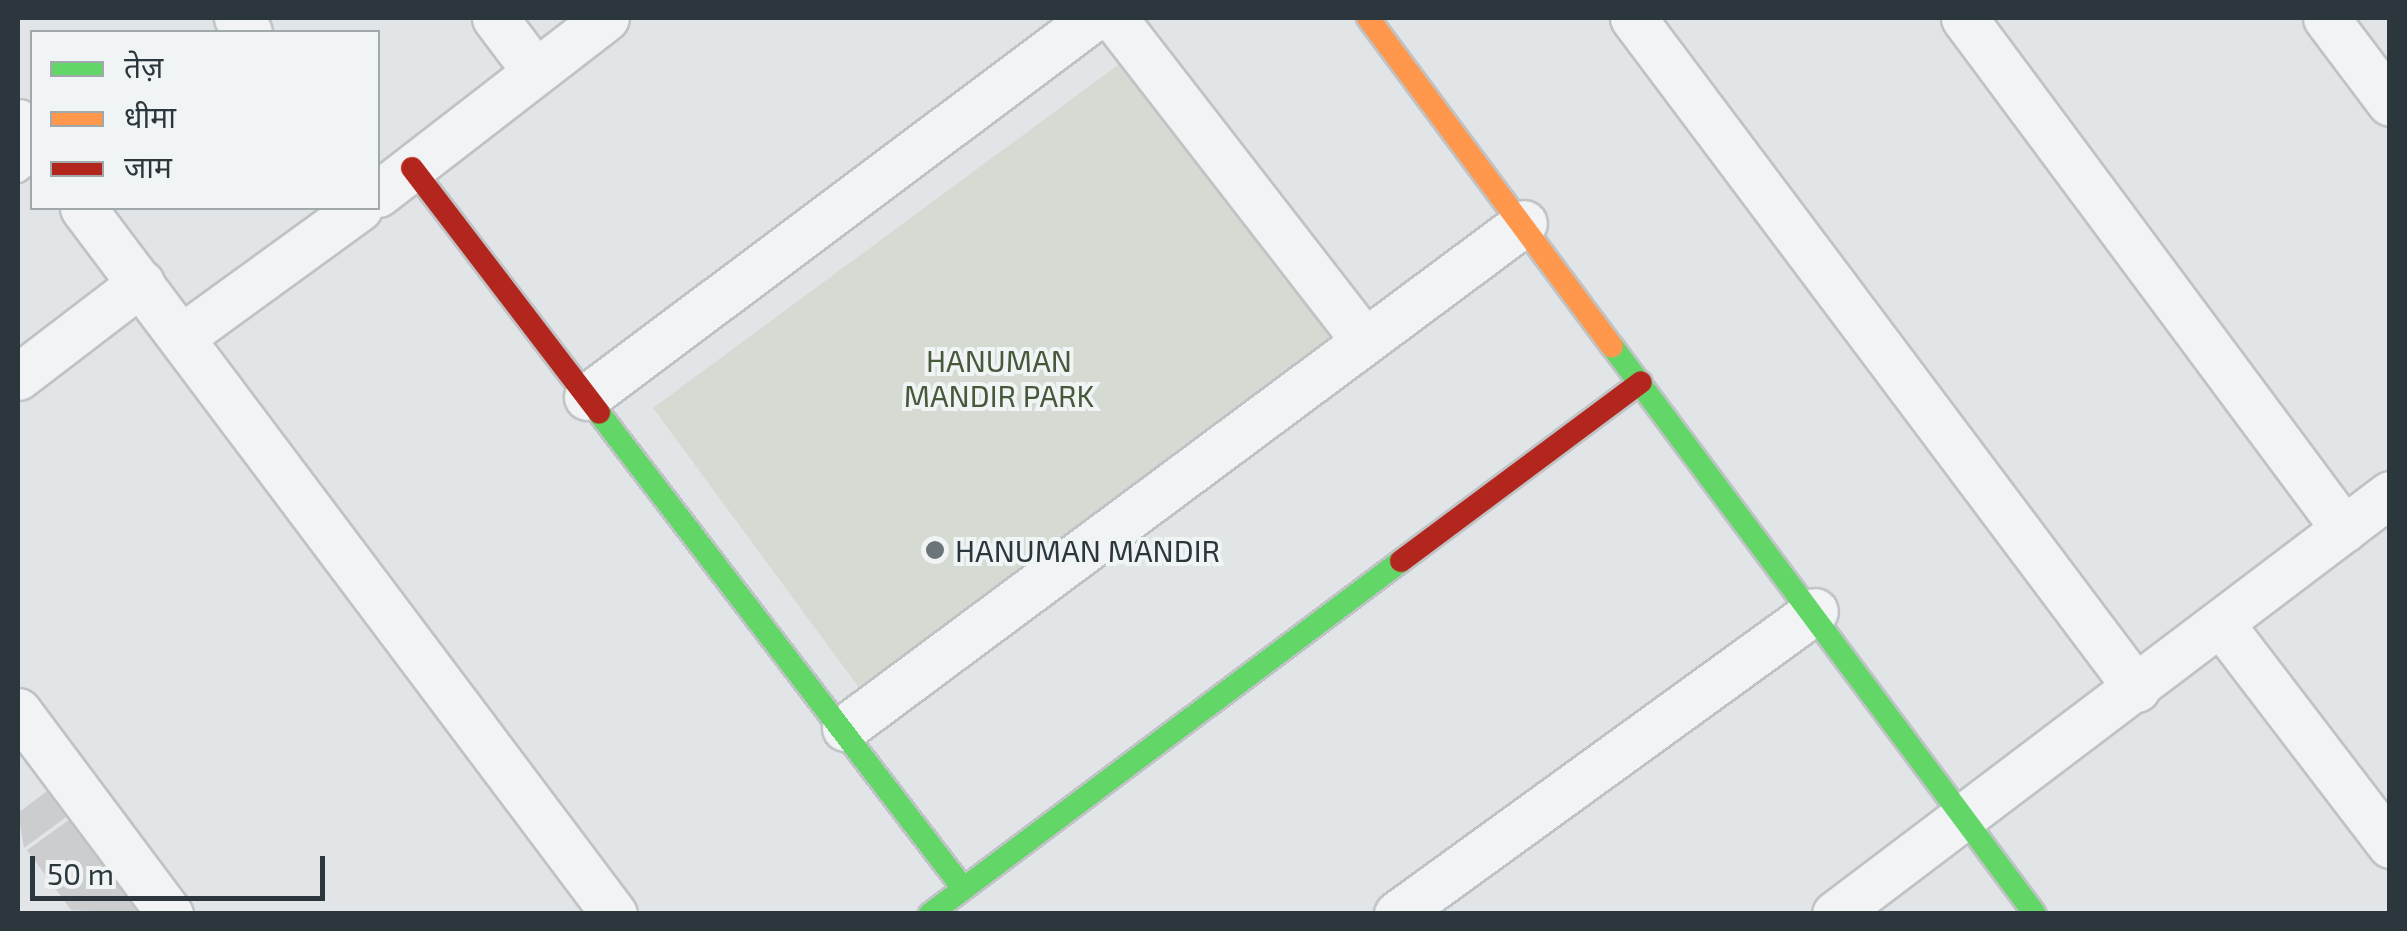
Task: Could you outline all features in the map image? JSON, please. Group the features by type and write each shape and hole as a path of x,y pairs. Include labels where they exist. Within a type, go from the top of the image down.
{"street":[{"path":"495,18 535,71"},
{"path":"606,18 394,181 588,397 845,728 963,888"},
{"path":"588,397 1093,18"},
{"path":"1114,18 1364,340"},
{"path":"1368,18 1815,611 2035,914"},
{"path":"1633,18 2137,689"},
{"path":"1964,18 2344,529"},
{"path":"2326,18 2390,103"},
{"path":"85,210 614,914"},
{"path":"183,336 356,210"},
{"path":"845,728 1524,224"},
{"path":"18,377 141,283"},
{"path":"930,914 1641,382"},
{"path":"1835,914 2222,625 2390,494"},
{"path":"1398,914 1815,611"},
{"path":"2222,625 2390,845"},
{"path":"18,711 170,914"}],"green space":[{"name":"HANUMAN MANDIR PARK","path":"1130,56 1345,347 868,700 653,408"}],"building":[{"path":"58,783 77,809 24,848 18,813"},
{"path":"80,812 156,914 71,910 27,850"}],"traffic: fast":[{"path":"1612,346 2035,914"},
{"path":"599,413 963,888"},
{"path":"930,914 1401,561"}],"traffic: slow":[{"path":"1368,18 1612,346"}],"traffic: jam":[{"path":"412,168 599,413"},
{"path":"1401,561 1641,382"}],"place":[{"name":"HANUMAN MANDIR","path":"935,550"}]}
